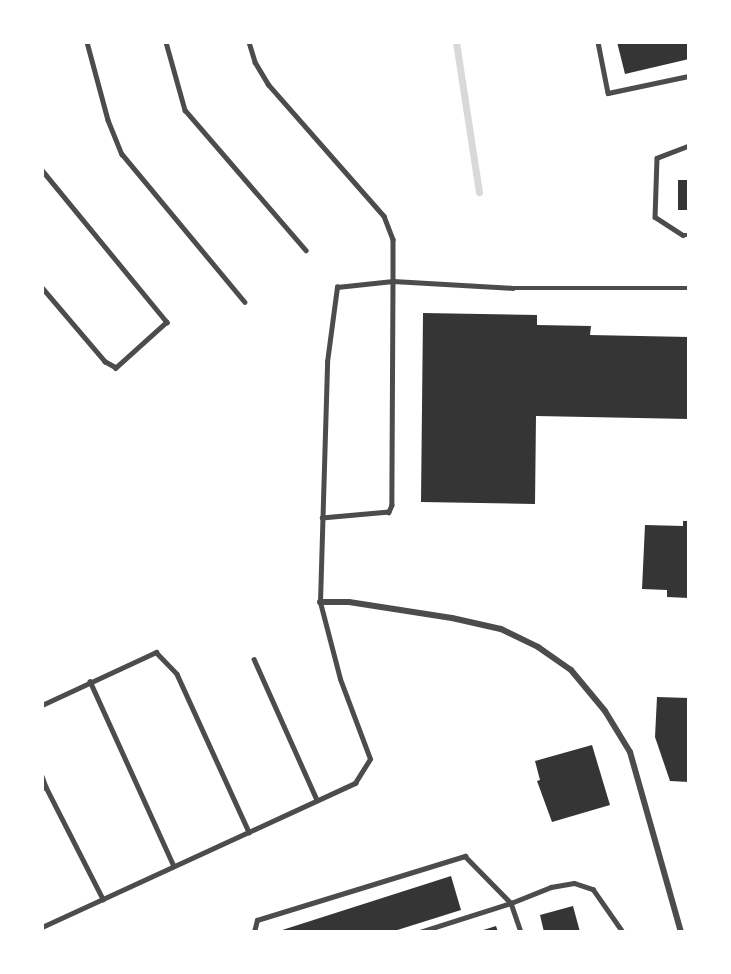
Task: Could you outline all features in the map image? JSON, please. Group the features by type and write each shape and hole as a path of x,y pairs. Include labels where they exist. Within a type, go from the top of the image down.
{"street":[{"path":"320,602 360,604 501,629 538,647 571,670 605,711 630,752 681,932"}],"lane":[{"path":"87,42 108,120 122,154 245,302"},
{"path":"166,42 185,110 306,250"},
{"path":"249,42 255,62 268,84 384,216 393,239 392,506 389,512 322,518"},
{"path":"598,42 608,93 689,76"},
{"path":"689,146 657,158 655,217 683,235 689,235"},
{"path":"42,170 167,322 116,368 105,362 42,288"},
{"path":"42,927 355,783 370,759 340,679 320,602 327,362 337,287 393,281 513,288 689,288"},
{"path":"42,705 156,652 177,674 249,831"},
{"path":"254,659 318,800"},
{"path":"90,681 174,866"},
{"path":"42,776 44,788 103,899"},
{"path":"255,932 257,921 465,856 511,903 521,932"},
{"path":"420,932 511,903 551,887 574,883 593,889 624,932"}],"building":[{"path":"617,42 689,42 689,59 625,74"},
{"path":"678,180 689,180 689,210 678,210"},
{"path":"423,313 537,315 537,325 591,326 590,335 689,337 689,419 536,416 535,504 421,502"},
{"path":"683,521 689,521 689,598 667,597 667,590 642,589 645,525 683,526"},
{"path":"657,697 689,698 689,782 670,781 655,737"},
{"path":"592,745 610,805 552,822 537,781 540,780 535,761"},
{"path":"451,876 461,910 391,932 276,932"},
{"path":"573,906 580,932 544,932 540,915"},
{"path":"496,926 498,932 477,932"}],"waterway":[{"path":"456,42 479,192"}]}
